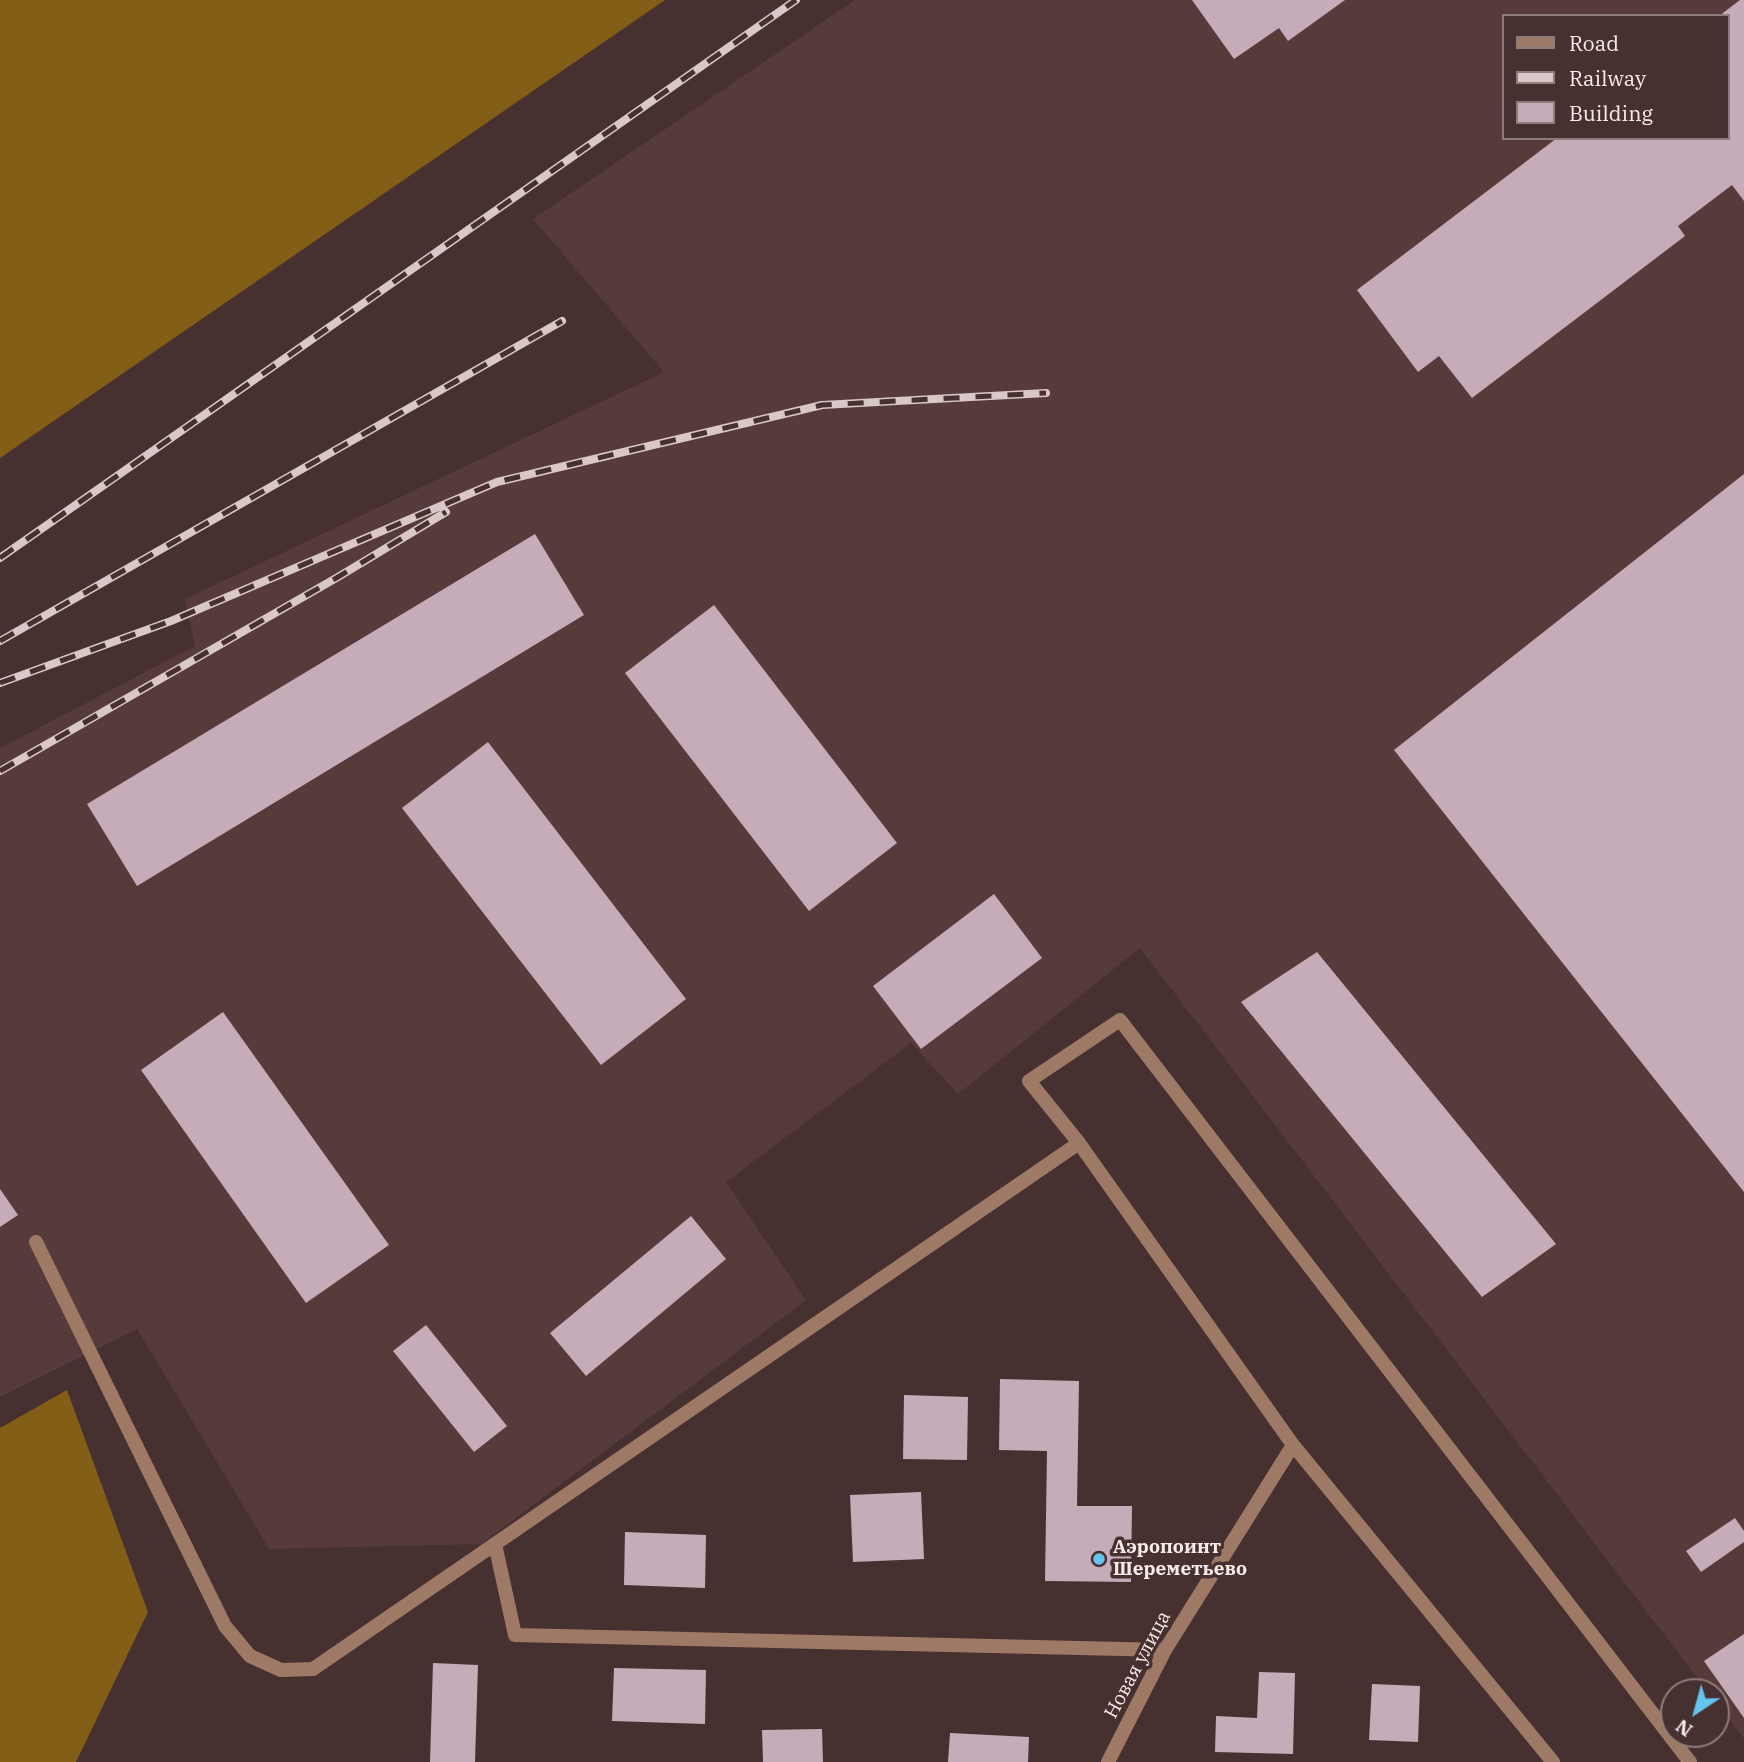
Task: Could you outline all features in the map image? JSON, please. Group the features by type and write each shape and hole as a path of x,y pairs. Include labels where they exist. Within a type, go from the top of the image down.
{"street":[{"path":"1553,1762 1293,1445 1079,1143 1028,1081 1121,1020 1690,1762"},
{"path":"36,1242 225,1626 250,1656 281,1670 313,1669 1079,1143"},
{"name":"Новая улица","path":"1108,1762 1165,1650 1293,1445"},
{"path":"495,1544 515,1635 1165,1650"}],"shaded area":[{"path":"0,0 665,0 0,458"},
{"path":"855,0 1744,0 1744,1739 1730,1720 1730,1678 1697,1678 1140,948 958,1094 911,1043 726,1182 806,1300 481,1544 269,1549 137,1329 0,1397 0,748 195,646 185,599 664,372 533,219"},
{"path":"67,1390 148,1612 76,1762 0,1762 0,1428"}],"building":[{"path":"1192,0 1345,0 1288,41 1279,28 1234,59"},
{"path":"1740,0 1744,0 1744,201 1732,185 1678,226 1685,236 1472,398 1439,356 1418,372 1357,290 1554,140 1730,140 1730,14 1722,14"},
{"path":"1744,474 1744,1192 1394,750"},
{"path":"535,534 584,615 137,886 87,804"},
{"path":"714,605 897,843 809,911 625,673"},
{"path":"488,742 686,999 601,1065 402,808"},
{"path":"994,894 1042,958 921,1049 873,986"},
{"path":"1317,952 1556,1244 1482,1297 1241,1002"},
{"path":"223,1012 389,1245 306,1303 141,1070"},
{"path":"0,1189 18,1215 0,1227"},
{"path":"691,1216 726,1259 586,1376 550,1333"},
{"path":"426,1325 507,1426 474,1452 393,1351"},
{"path":"1000,1379 1079,1381 1077,1506 1132,1506 1131,1582 1045,1581 1047,1451 999,1450"},
{"path":"904,1395 968,1397 967,1460 903,1459"},
{"path":"921,1492 924,1559 853,1562 850,1495"},
{"path":"1735,1518 1744,1531 1744,1542 1701,1572 1686,1551"},
{"path":"625,1532 706,1535 705,1588 624,1585"},
{"path":"1744,1634 1744,1718 1730,1698 1730,1678 1716,1678 1704,1661"},
{"path":"433,1663 478,1665 475,1762 430,1762"},
{"path":"614,1668 706,1670 705,1724 612,1721"},
{"path":"1259,1672 1295,1673 1293,1754 1215,1752 1216,1716 1257,1718"},
{"path":"1372,1684 1420,1686 1418,1742 1369,1740"},
{"path":"822,1729 823,1762 763,1762 762,1730"},
{"path":"950,1733 1029,1737 1028,1762 948,1762"}],"railway":[{"path":"0,558 796,0"},
{"path":"0,641 562,321"},
{"path":"0,683 171,621 497,482 822,405 1046,393"},
{"path":"0,771 446,512"}],"place":[{"name":"Аэропоинт Шереметьево","path":"1099,1559"}]}
